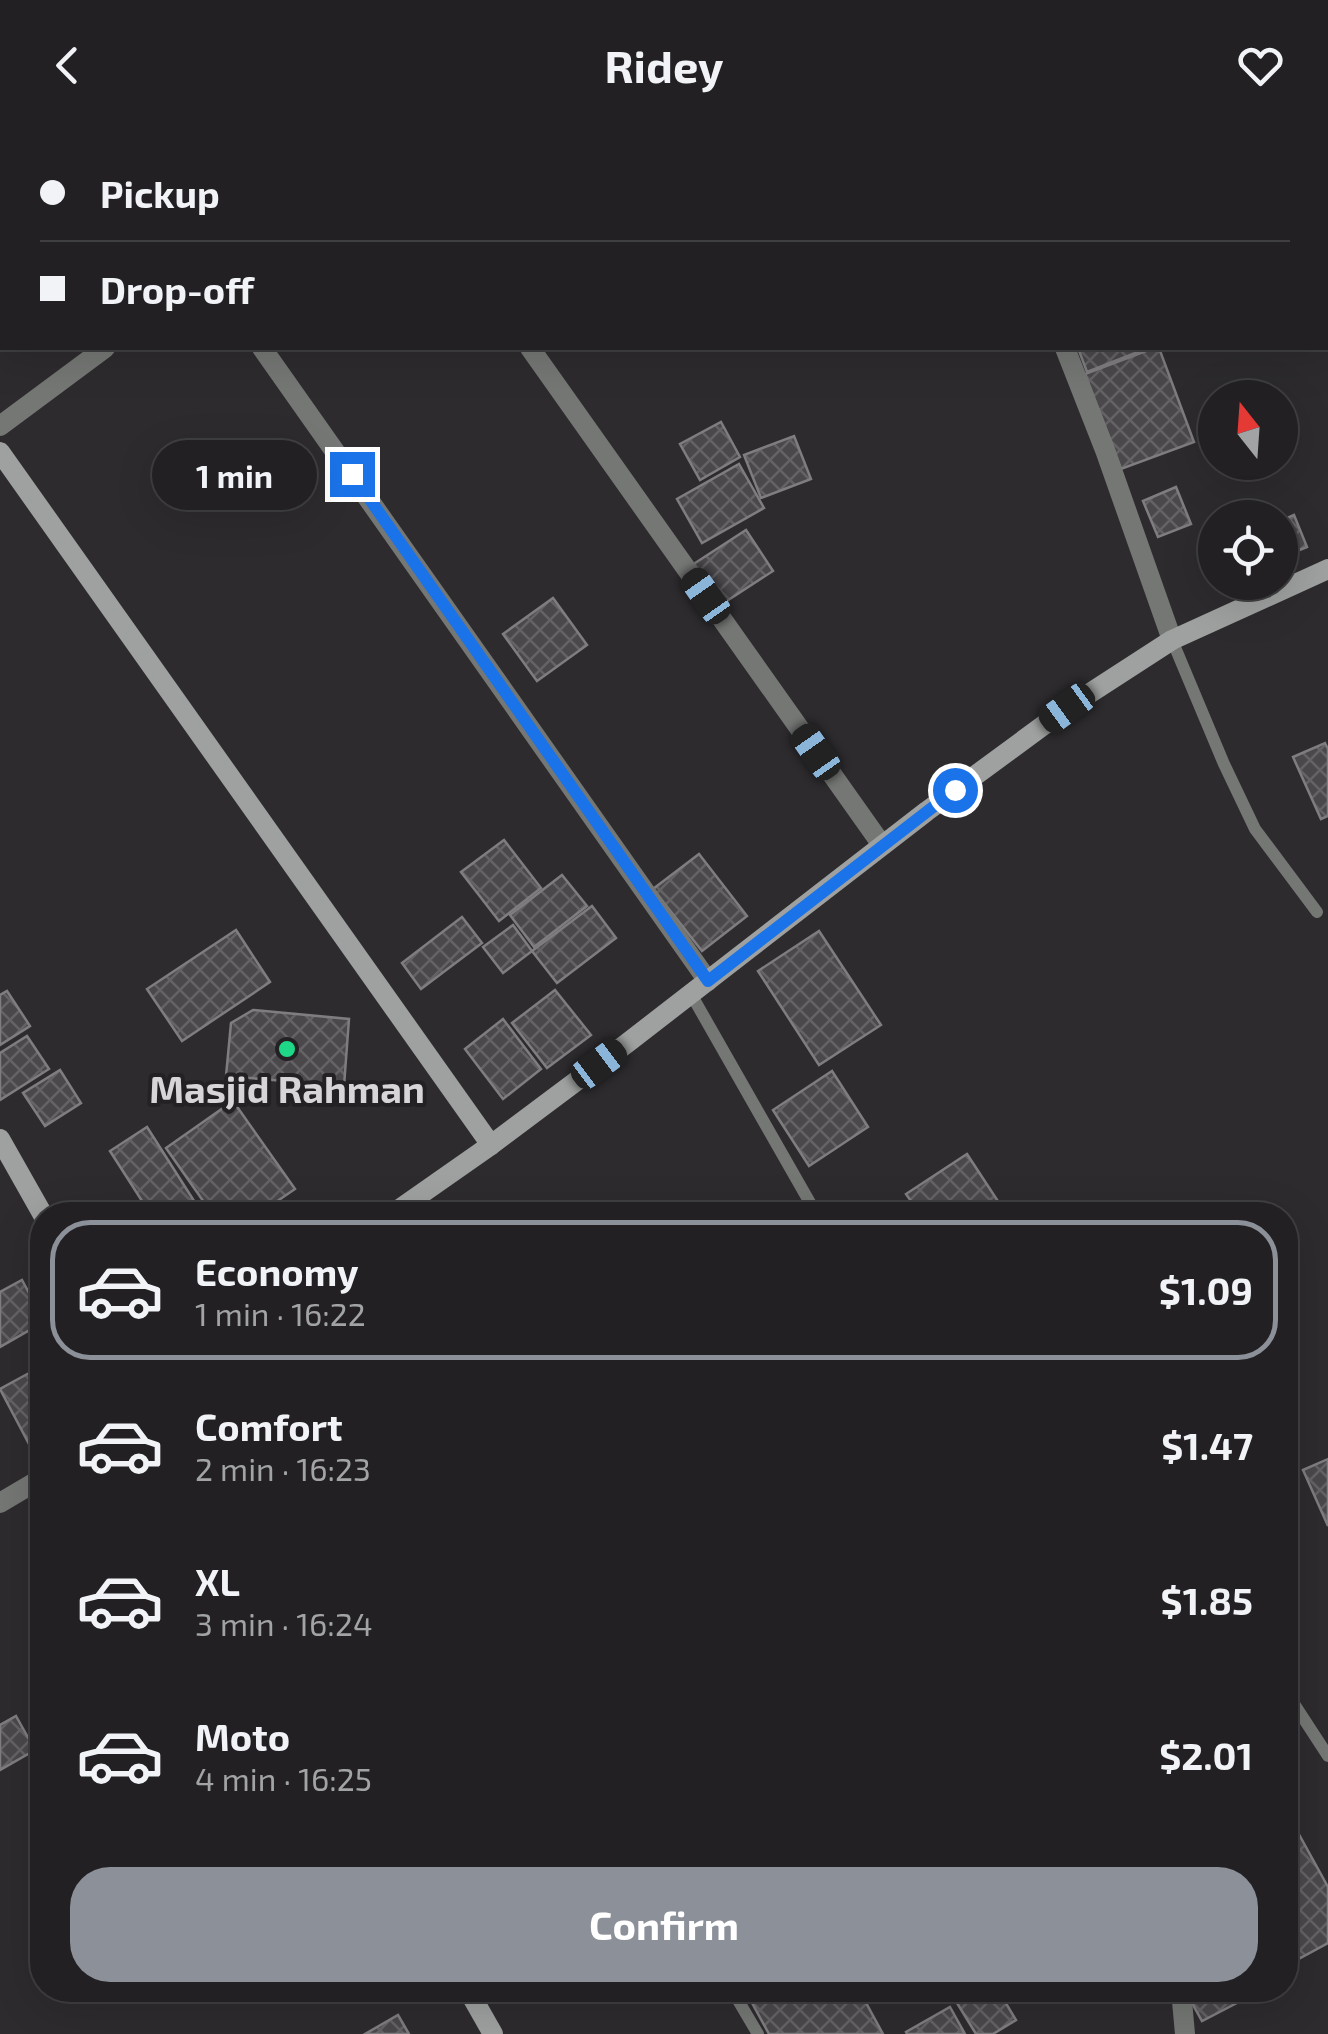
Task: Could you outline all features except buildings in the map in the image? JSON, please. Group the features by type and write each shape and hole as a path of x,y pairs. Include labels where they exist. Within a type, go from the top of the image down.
{"main road":[{"path":"0,452 491,1145"},
{"path":"410,1202 1067,708 1172,640 1328,569"},
{"path":"0,1139 36,1202"},
{"path":"475,2002 492,2034"}],"street":[{"path":"0,426 103,350"},
{"path":"263,350 699,987"},
{"path":"531,350 882,845"},
{"path":"1066,350 1172,640"},
{"path":"0,1503 30,1485"},
{"path":"1182,2002 1184,2034"}],"lane":[{"path":"1172,640 1255,828 1317,912"},
{"path":"699,987 810,1202"},
{"path":"1298,1710 1328,1756"},
{"path":"739,2002 758,2034"}],"place":[{"name":"Masjid Rahman","path":"287,1049"}],"route":[{"path":"352,474 708,981 955,790"}]}
